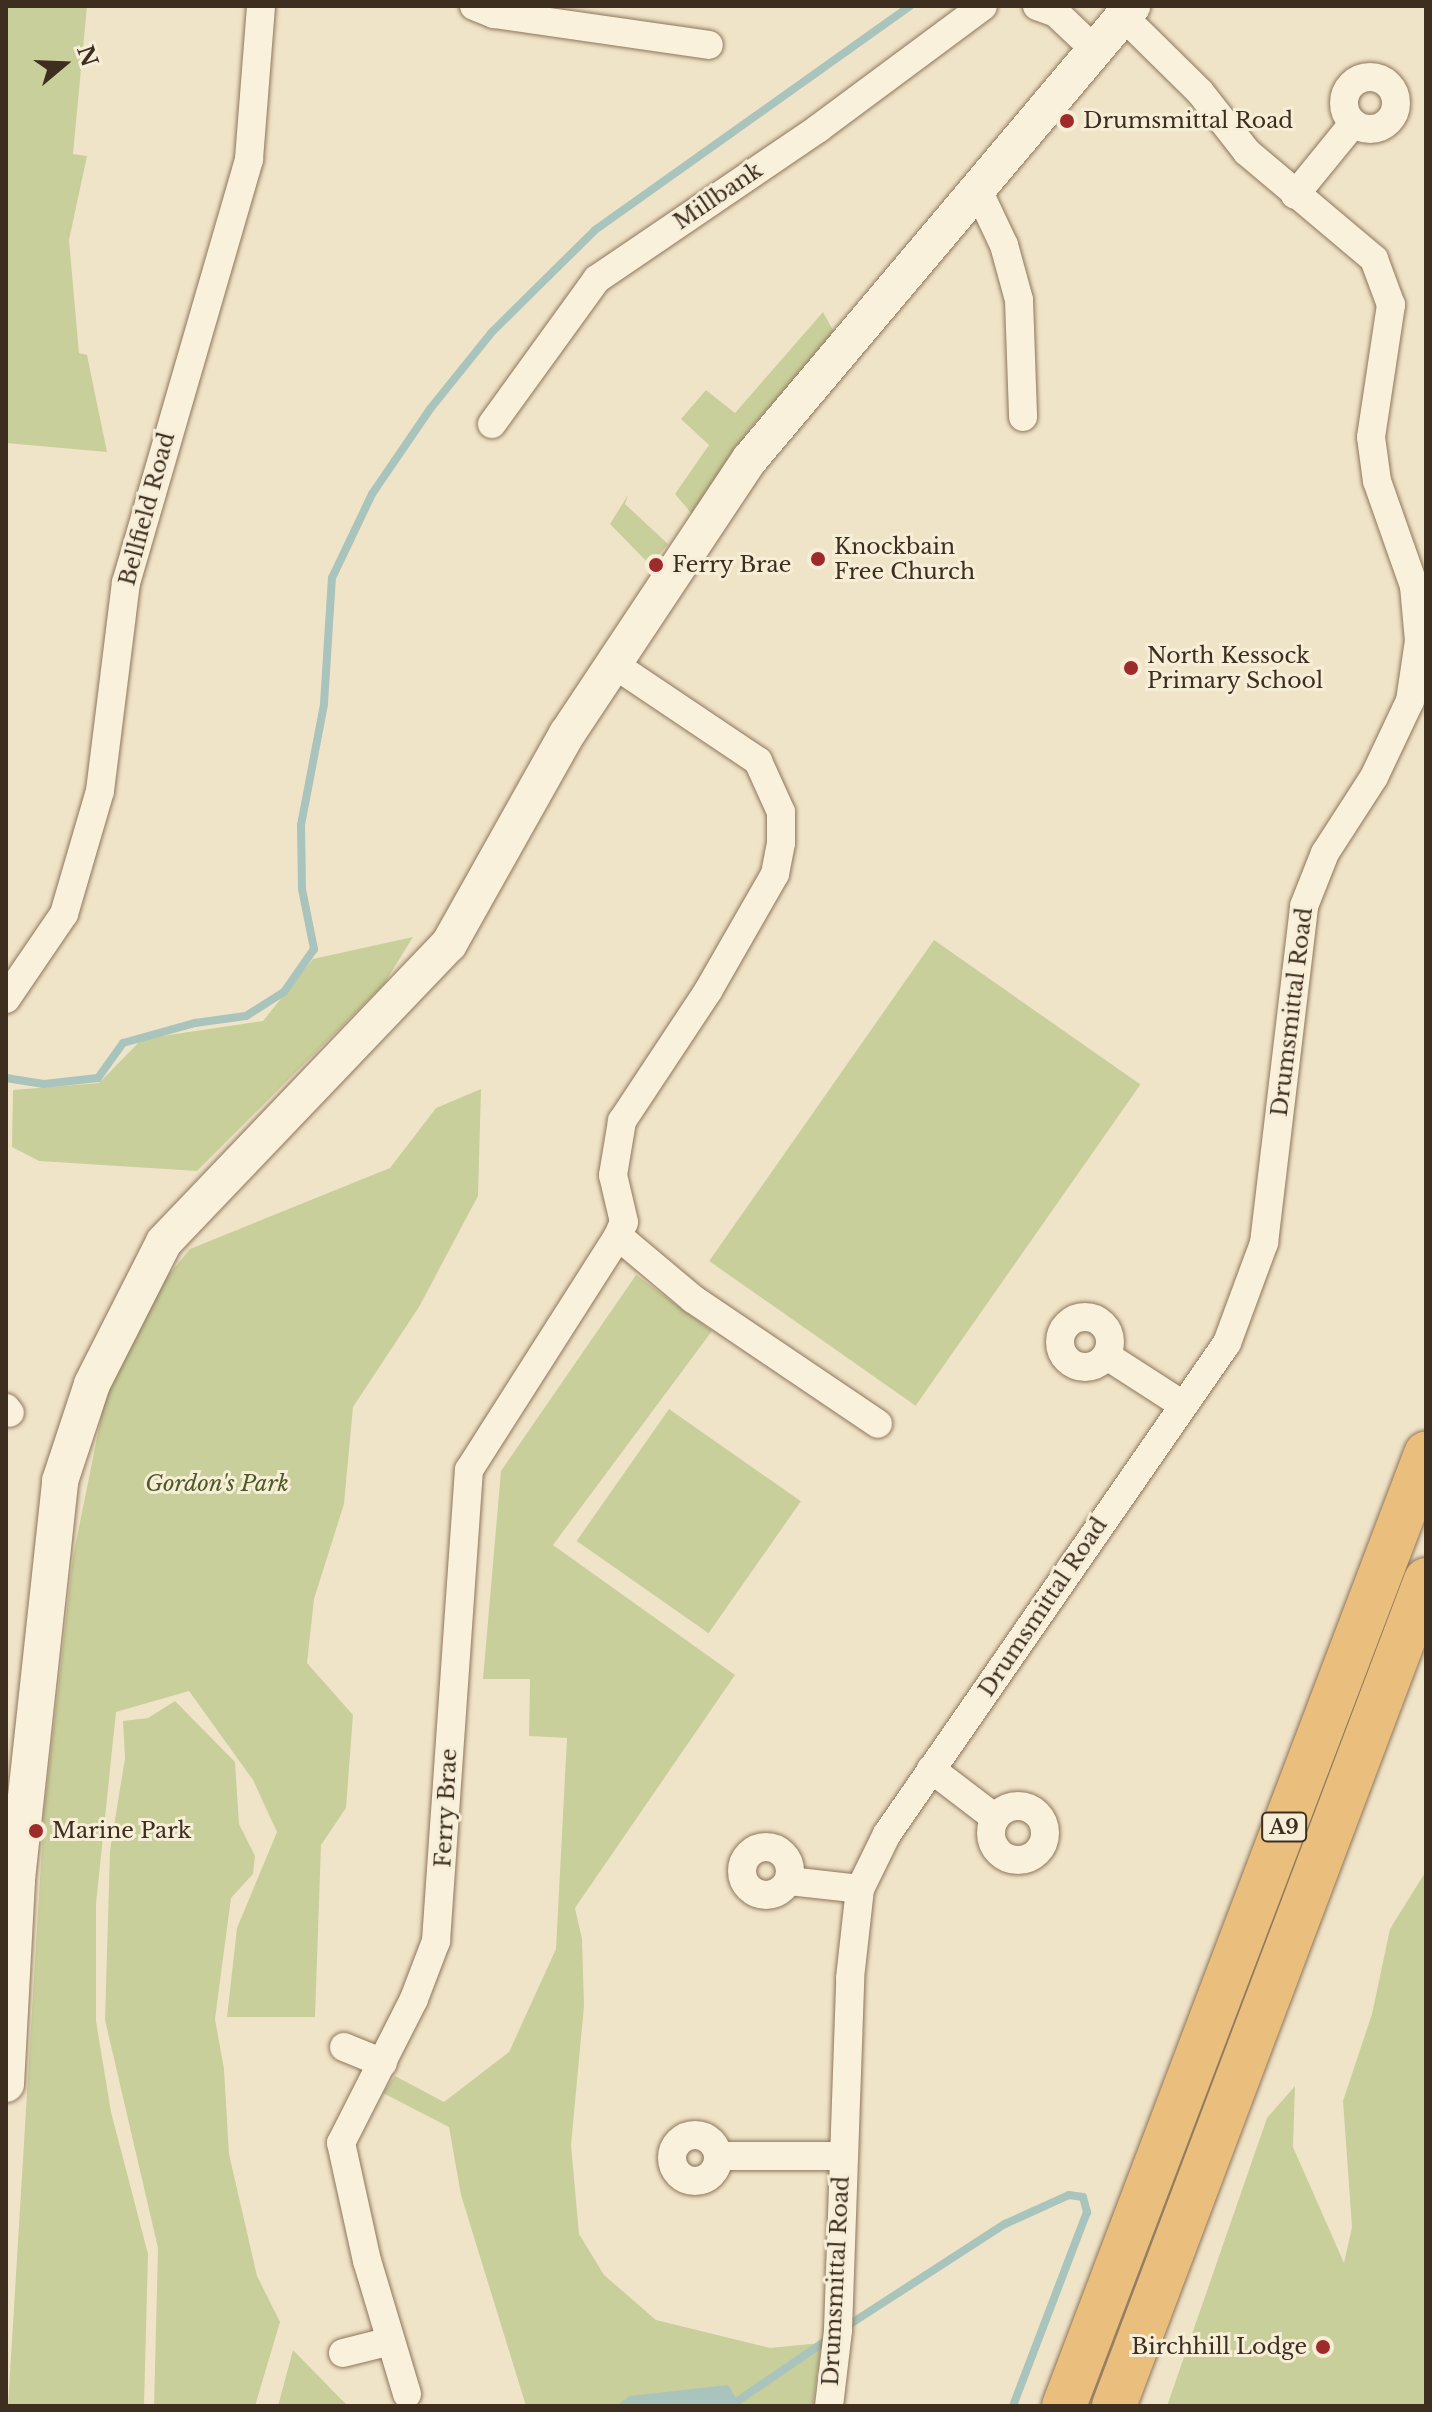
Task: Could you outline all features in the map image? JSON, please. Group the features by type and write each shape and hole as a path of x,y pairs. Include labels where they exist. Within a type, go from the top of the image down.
{"highway":[{"name":"A9","path":"1064,2406 1426,1454"},
{"name":"A9","path":"1114,2406 1426,1580"}],"street":[{"name":"Bellfield Road","path":"6,999 64,914 100,791 126,583 249,159 261,6"},
{"path":"474,6 494,14 709,45"},
{"name":"Millbank","path":"492,424 597,279 819,128 983,6"},
{"path":"1037,6 1056,13 1096,51"},
{"path":"6,2084 17,1879 60,1481 92,1384 164,1242 449,944 612,663 750,459 1129,12"},
{"name":"Drumsmittal Road","path":"829,2406 838,2330 842,2156 860,1889 887,1834 1227,1343 1264,1243 1304,906 1325,853 1374,777 1410,701 1419,641 1414,586 1377,481 1371,437 1390,332 1387,291 1366,249 1295,195 1247,152 1200,92 1129,12"},
{"path":"1295,195 1353,124"},
{"path":"977,188 1004,245 1019,300 1023,417"},
{"path":"612,663 758,761 781,812 781,843 775,874 708,991 622,1121 613,1175 624,1222 618,1236 693,1299 878,1424"},
{"name":"Ferry Brae","path":"407,2394 341,2143 383,2063 436,1941 469,1470 618,1236"},
{"path":"1107,1356 1183,1405"},
{"path":"931,1769 995,1818"},
{"path":"789,1881 860,1889"},
{"path":"344,2047 383,2063"},
{"name":"Drumsmittal Road","path":"718,2156 842,2156"},
{"path":"343,2353 391,2341"}],"green space":[{"path":"6,6 87,6 73,154 87,156 69,240 79,353 87,355 107,452 6,443"},
{"path":"823,312 835,334 750,429 692,514 675,494 709,445 681,419 706,390 735,413"},
{"path":"628,495 625,504 668,544 650,565 610,524"},
{"path":"413,937 384,984 197,1171 39,1161 12,1147 13,1090 99,1083 142,1039 263,1021 313,959"},
{"path":"934,940 1140,1085 916,1406 709,1261"},
{"name":"Gordon's Park","path":"481,1089 478,1196 419,1307 353,1407 344,1504 314,1599 307,1663 353,1715 346,1808 321,1845 315,2017 227,2017 237,1928 277,1832 253,1780 189,1691 116,1712 96,1904 96,2021 111,2112 148,2254 144,2406 8,2406 44,1813 73,1557 105,1398 139,1311 190,1249 390,1168 436,1108"},
{"path":"636,1275 712,1331 553,1545 735,1675 575,1908 582,1939 584,2006 571,2145 579,2234 604,2275 656,2320 770,2348 821,2343 813,2406 526,2406 461,2195 449,2127 383,2093 395,2076 444,2102 509,2052 556,1949 567,1738 529,1736 530,1679 483,1679 501,1471"},
{"path":"669,1409 801,1501 709,1633 577,1541"},
{"path":"175,1701 235,1762 239,1824 255,1856 253,1874 231,1898 215,2019 224,2069 229,2154 257,2276 280,2322 255,2406 154,2406 158,2248 105,2020 110,1851 125,1758 123,1721 148,1718"},
{"path":"1426,1871 1426,2406 1167,2406 1267,2118 1295,2086 1293,2147 1344,2263 1352,2227 1343,2101 1372,2014 1390,1929"},
{"path":"293,2350 334,2392 348,2406 278,2406"}],"water":[{"path":"728,2385 741,2406 617,2405 630,2396"}],"waterway":[{"path":"6,1078 44,1084 98,1078 123,1043 195,1023 246,1016 284,992 314,949 302,889 301,825 324,704 332,578 372,494 430,409 491,333 595,230 910,6"},
{"path":"844,2328 1005,2224 1069,2195 1083,2197 1087,2212 1013,2406"},
{"path":"739,2400 830,2338"}],"place":[{"name":"Drumsmittal Road","path":"1067,121"},
{"name":"Knockbain Free Church","path":"818,559"},
{"name":"Ferry Brae","path":"656,565"},
{"name":"North Kessock Primary School","path":"1131,668"},
{"name":"Marine Park","path":"36,1831"},
{"name":"Birchhill Lodge","path":"1323,2347"}]}
